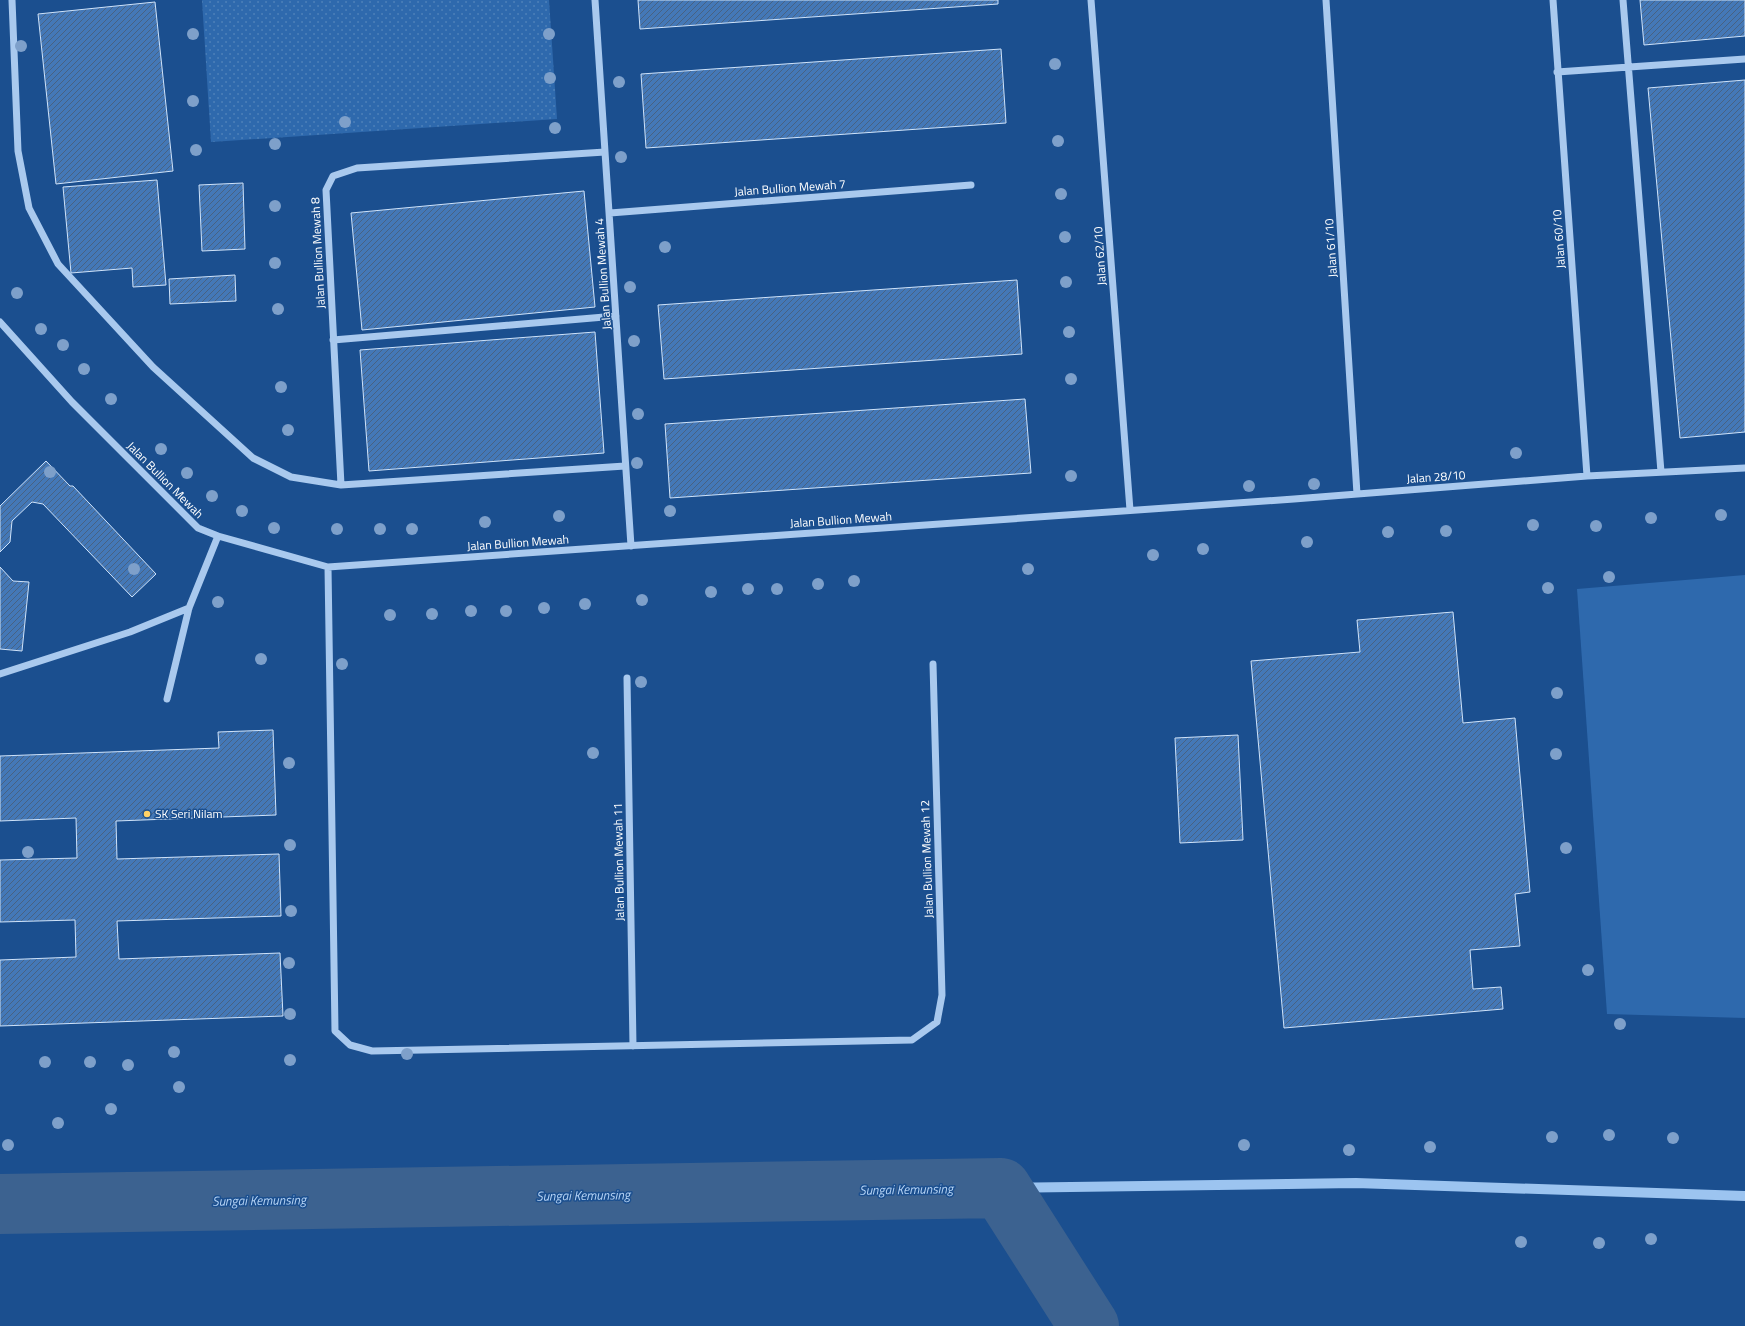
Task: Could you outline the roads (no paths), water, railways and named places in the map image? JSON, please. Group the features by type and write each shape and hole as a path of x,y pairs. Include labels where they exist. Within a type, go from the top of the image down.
{"street":[{"path":"12,0 18,151 29,208 58,264 153,367 253,458 291,477 341,485 625,466"},
{"name":"Jalan Bullion Mewah 4","path":"595,0 631,546"},
{"name":"Jalan 62/10","path":"1091,0 1130,510"},
{"name":"Jalan 61/10","path":"1326,0 1357,494"},
{"name":"Jalan 60/10","path":"1553,0 1587,476"},
{"path":"1623,0 1661,472"},
{"path":"1557,72 1745,59"},
{"name":"Jalan Bullion Mewah 8","path":"341,485 326,190 333,176 357,168 606,152"},
{"name":"Jalan Bullion Mewah 7","path":"610,213 972,184"},
{"path":"333,340 616,316"},
{"name":"Jalan Bullion Mewah","path":"0,322 72,402 198,528 218,536 328,567 1130,510"},
{"name":"Jalan 28/10","path":"1130,510 1587,476 1745,468"},
{"path":"167,700 189,608 218,536"},
{"path":"328,567 335,1031 350,1045 372,1051 633,1046"},
{"path":"0,674 130,632 189,608"},
{"name":"Jalan Bullion Mewah 12","path":"633,1046 912,1040 937,1022 942,995 933,664"},
{"name":"Jalan Bullion Mewah 11","path":"627,678 633,1046"}],"waterway":[{"path":"1001,1188 1356,1183 1745,1196"},
{"name":"Sungai Kemunsing","path":"0,1204 1001,1188 1089,1326"}],"place":[{"name":"SK Seri Nilam","path":"147,814"}]}
